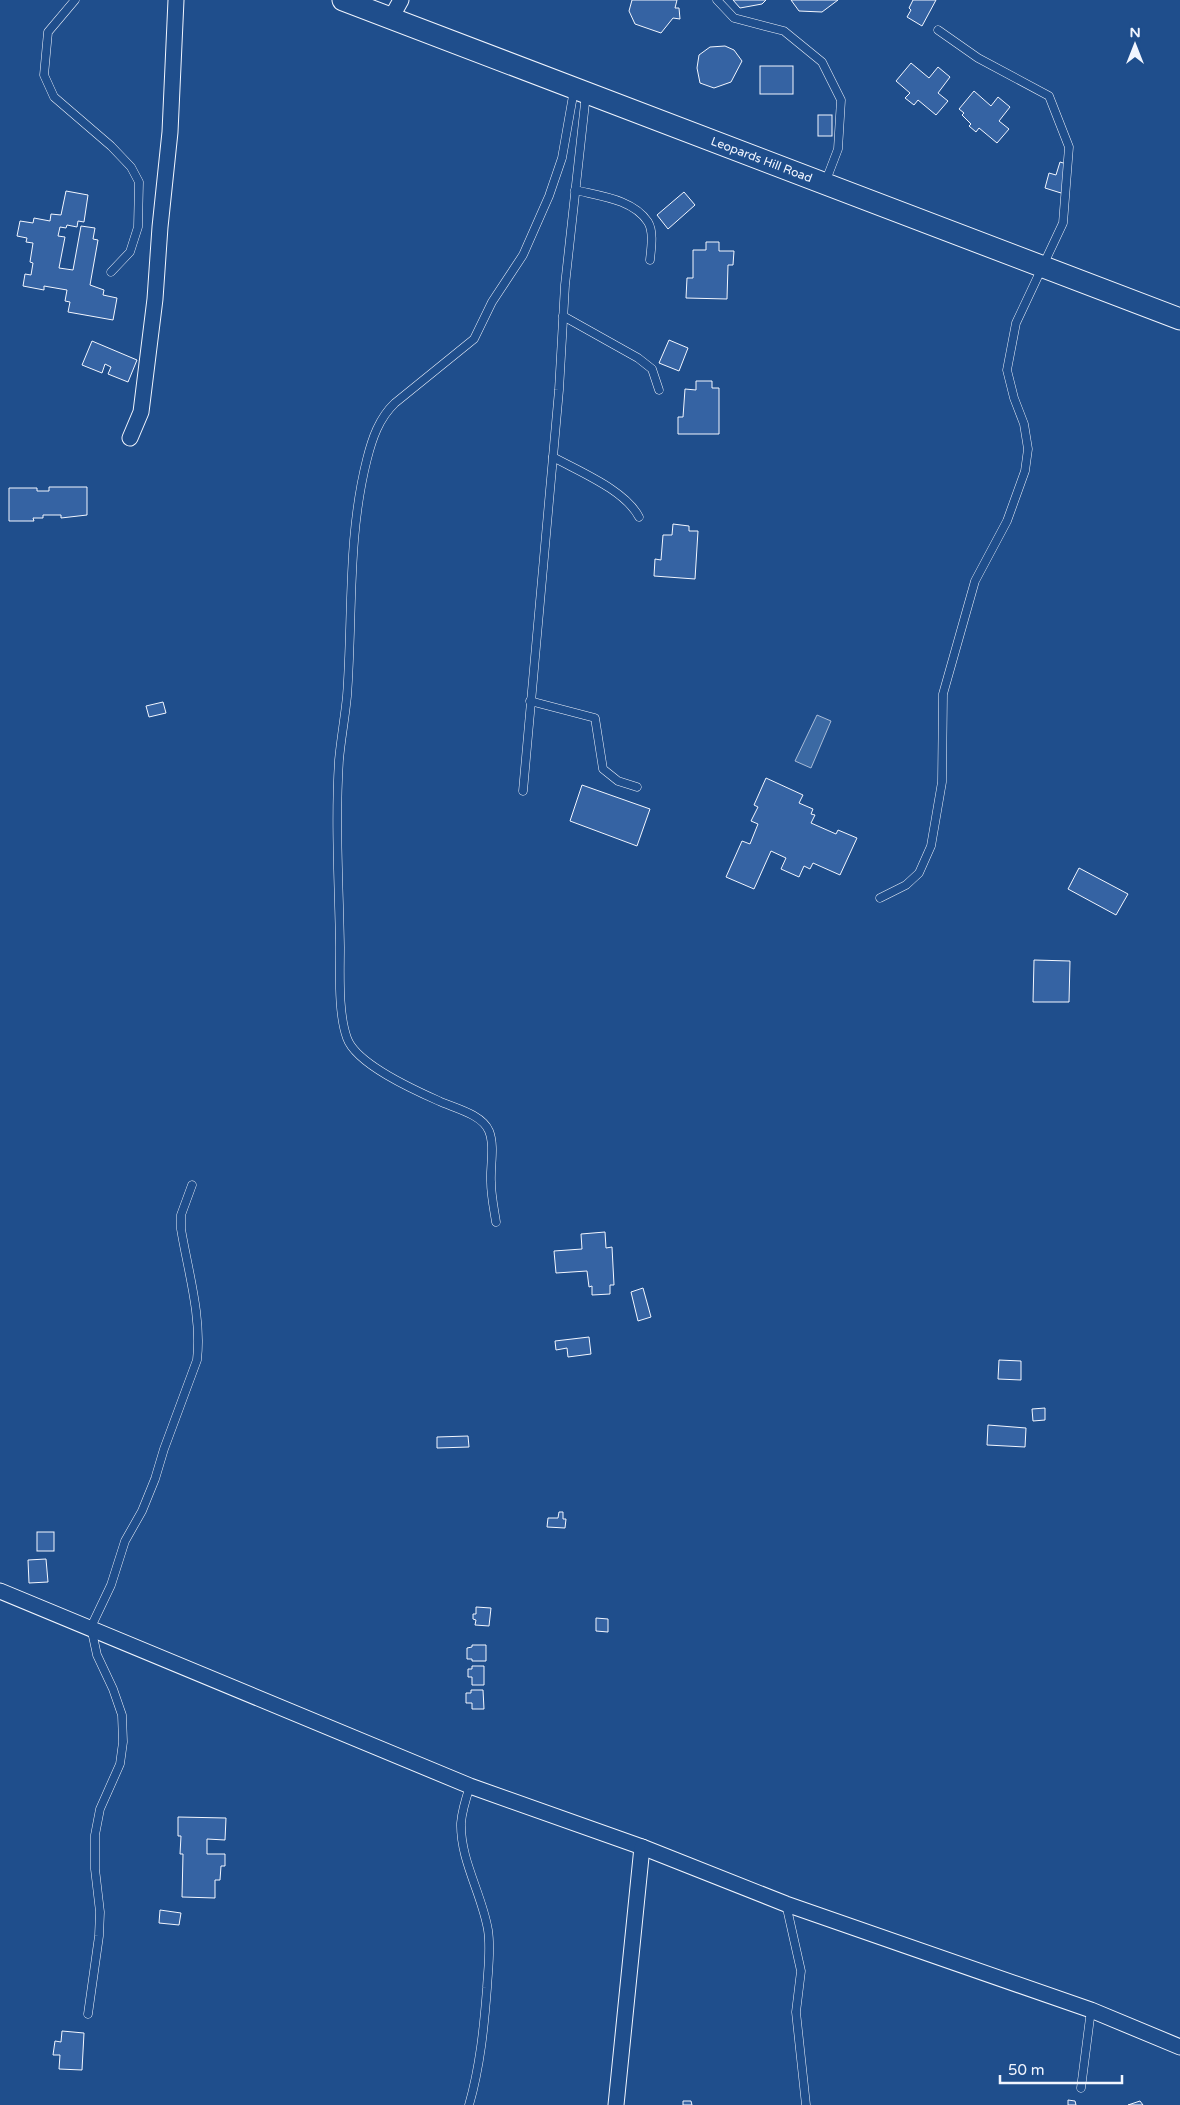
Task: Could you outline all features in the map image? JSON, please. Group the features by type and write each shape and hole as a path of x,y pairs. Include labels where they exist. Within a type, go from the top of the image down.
{"main road":[{"name":"Leopards Hill Road","path":"343,0 396,9 580,90 1180,319"}],"street":[{"path":"130,438 141,412 155,299 170,132 176,0"},
{"path":"0,1591 91,1627 470,1786 642,1847 786,1904 1091,2010 1180,2047"},
{"path":"616,2105 642,1847"}],"lane":[{"path":"75,0 48,32 44,75 54,97 110,146 131,167 139,182 138,227 130,252 110,272"},
{"path":"718,0 734,18 784,31 822,62 841,100 838,150 825,183"},
{"path":"880,898 906,885 919,873 931,846 942,782 943,694 975,581 1007,521 1025,471 1028,449 1024,424 1014,398 1007,370 1016,322 1063,223 1069,147 1049,96 978,58 938,30"},
{"path":"523,792 575,190 580,90"},
{"path":"496,1222 491,1182 490,1138 487,1127 472,1115 436,1100 363,1061 350,1046 344,1027 340,963 339,759 347,696 353,547 359,498 367,460 379,424 385,412 464,348 479,331 492,302 523,255 549,196 562,158 580,90"},
{"path":"575,190 627,203 648,222 651,233 650,260"},
{"path":"563,316 638,358 652,369 659,390"},
{"path":"553,457 616,493 633,506 639,517"},
{"path":"530,701 595,718 603,768 618,781 637,787"},
{"path":"88,2014 100,1928 95,1869 96,1835 100,1809 120,1764 123,1742 122,1715 113,1689 96,1655 91,1627 110,1585 125,1541 142,1511 156,1479 164,1449 197,1360 199,1345 198,1324 180,1215 192,1185"},
{"path":"469,2105 475,2084 484,2021 489,1958 488,1931 480,1899 465,1855 461,1824 463,1806 470,1786"},
{"path":"786,1904 801,1971 796,2012 806,2105"},
{"path":"1081,2088 1091,2010"}],"water":[{"path":"817,715 831,721 811,768 795,761"}],"building":[{"path":"632,0 677,0 675,8 679,8 680,19 673,18 661,33 635,24 629,11"},
{"path":"733,0 766,0 762,4 740,8"},
{"path":"791,0 838,0 822,12 799,11"},
{"path":"913,0 936,0 922,26 907,17"},
{"path":"725,46 734,50 742,61 731,82 714,88 700,83 697,68 699,55 710,47"},
{"path":"911,63 929,78 938,67 950,77 938,93 948,101 936,115 918,100 914,105 905,98 910,93 896,81"},
{"path":"760,66 793,66 793,94 760,94"},
{"path":"974,91 991,106 998,97 1010,107 999,121 1009,129 997,143 979,128 976,132 969,126 971,124 959,109"},
{"path":"818,115 832,115 832,136 818,136"},
{"path":"1060,162 1070,165 1061,193 1045,188 1049,173 1056,175"},
{"path":"66,191 88,195 84,222 78,221 77,227 67,225 66,228 60,227 58,236 65,237 59,268 73,270 81,226 95,228 93,239 98,240 90,285 104,290 103,295 117,298 113,320 68,312 70,302 65,301 67,290 44,286 44,290 23,286 25,274 31,275 33,263 30,262 33,243 26,242 27,238 17,236 20,221 33,223 34,218 50,221 51,214 61,215"},
{"path":"684,192 695,205 668,229 657,215"},
{"path":"706,242 719,242 719,251 734,251 733,265 728,265 727,299 686,298 687,278 693,278 693,250 706,250"},
{"path":"669,340 688,348 679,371 659,363"},
{"path":"92,341 137,360 128,382 108,374 111,367 105,364 102,373 82,365"},
{"path":"696,381 712,381 712,388 719,388 719,434 678,434 678,417 683,417 685,389 696,390"},
{"path":"49,487 87,487 87,515 61,518 61,515 43,515 43,518 33,518 34,521 9,521 9,488 37,488 37,491 49,491"},
{"path":"673,524 689,526 689,531 698,531 695,579 654,576 655,559 661,560 663,535 672,535"},
{"path":"163,702 166,713 149,717 146,706"},
{"path":"766,778 803,795 799,803 813,809 811,814 815,815 811,823 836,834 838,830 857,838 840,875 813,863 810,869 804,866 799,877 781,869 786,858 771,851 754,889 726,877 742,841 750,844 758,824 751,821 758,807 754,805"},
{"path":"582,785 650,809 637,846 570,821"},
{"path":"1079,868 1128,894 1116,915 1068,889"},
{"path":"1034,960 1070,961 1069,1002 1033,1002"},
{"path":"605,1232 606,1248 612,1247 614,1285 610,1285 610,1294 592,1295 592,1286 589,1287 587,1271 556,1273 554,1251 582,1249 581,1234"},
{"path":"643,1288 651,1317 638,1321 631,1292"},
{"path":"589,1337 591,1354 568,1357 567,1348 556,1350 555,1341"},
{"path":"999,1360 1021,1361 1021,1380 998,1379"},
{"path":"1045,1408 1045,1420 1033,1421 1032,1409"},
{"path":"988,1425 1026,1428 1025,1447 987,1445"},
{"path":"468,1436 469,1447 437,1448 437,1437"},
{"path":"559,1512 563,1512 563,1519 566,1519 565,1528 547,1527 548,1518 558,1518"},
{"path":"37,1532 54,1532 54,1551 37,1551"},
{"path":"46,1559 48,1582 29,1583 28,1560"},
{"path":"476,1607 491,1608 489,1626 475,1625 476,1620 473,1619 473,1614 476,1614"},
{"path":"596,1618 608,1619 608,1632 596,1631"},
{"path":"472,1645 486,1645 486,1661 467,1659 467,1648 472,1647"},
{"path":"472,1666 484,1666 484,1685 472,1685 472,1677 468,1677 468,1669 472,1669"},
{"path":"471,1690 483,1690 484,1709 472,1709 472,1703 466,1703 466,1693 471,1693"},
{"path":"178,1817 226,1818 225,1840 207,1839 207,1854 225,1854 225,1866 221,1866 220,1880 215,1880 215,1898 182,1897 183,1854 180,1854 181,1836 178,1836"},
{"path":"160,1910 181,1913 179,1925 159,1923"},
{"path":"62,2031 84,2033 82,2070 59,2069 60,2055 53,2055 55,2041 61,2042"},
{"path":"1068,2100 1075,2101 1076,2105 1068,2105"},
{"path":"683,2101 691,2101 692,2105 683,2105"},
{"path":"1140,2101 1143,2105 1128,2105"}]}
